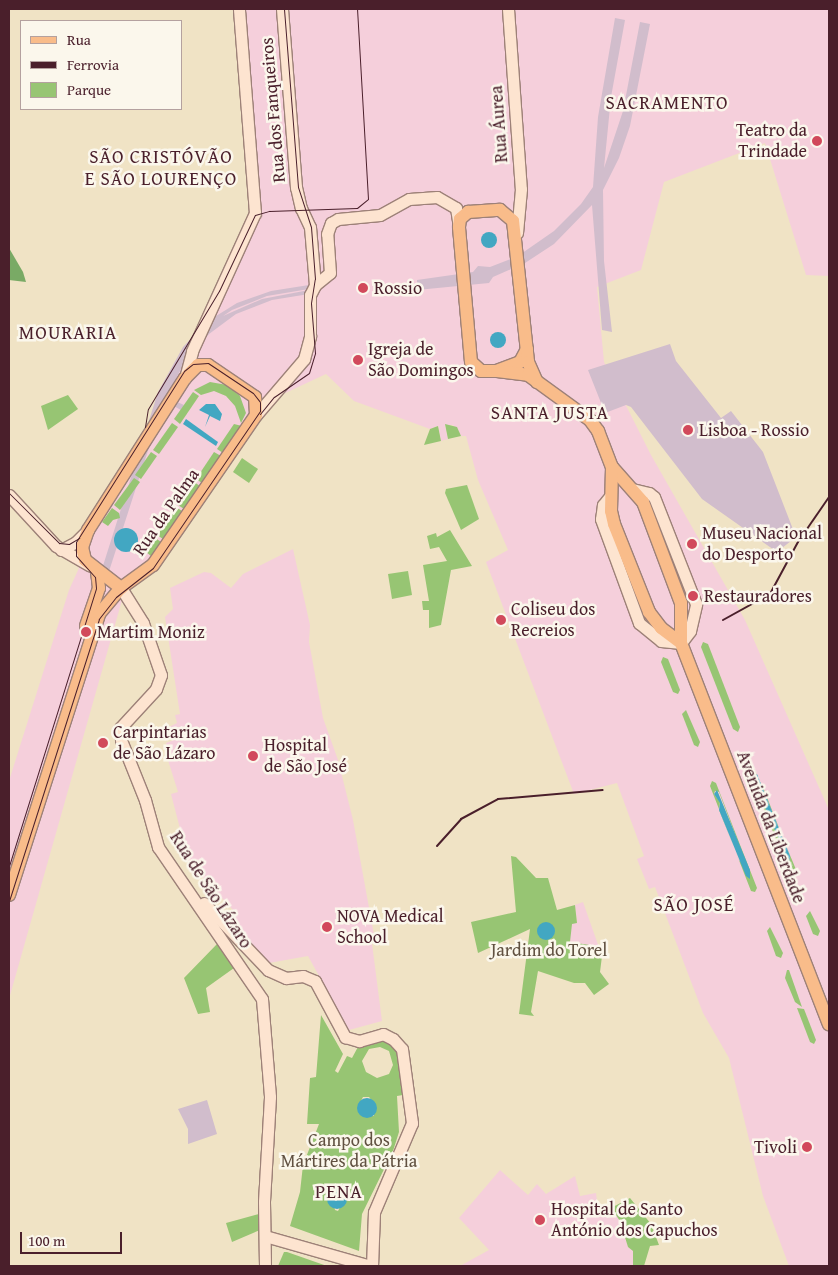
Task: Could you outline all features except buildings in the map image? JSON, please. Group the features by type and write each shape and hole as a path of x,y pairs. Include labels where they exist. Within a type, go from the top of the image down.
{"main road":[{"path":"537,382 529,366 517,237 511,217 500,210 468,212 460,219 459,226 469,357 476,368 522,374 537,382 585,416 597,429 612,466 643,502 681,603 680,643"},
{"path":"497,371 520,362 527,349"},
{"path":"121,588 93,568 82,553 88,530 141,450 185,378 198,365 215,368 255,397 256,415"},
{"name":"Rua da Palma","path":"10,888 94,625 104,607 121,588 153,565 256,415"},
{"path":"612,466 611,495 613,519 649,612 661,628 680,643"},
{"path":"611,495 632,489"},
{"path":"9,871 99,588 93,568"},
{"name":"Avenida da Liberdade","path":"680,643 829,1024"}],"street":[{"path":"185,378 192,351 255,211 239,9"},
{"name":"Rua dos Fanqueiros","path":"282,9 296,187 301,208 310,228 315,285"},
{"name":"Rua Áurea","path":"508,9 521,189 517,237"},
{"path":"315,285 330,273 327,234 331,223 338,219 380,215 410,199 437,197 446,199 457,210 459,226"},
{"name":"Rua da Palma","path":"256,415 292,375 306,354 310,336 309,300 315,285"},
{"path":"9,495 61,550 93,568"},
{"path":"611,495 603,505 601,519 639,623 661,641 680,643"},
{"path":"61,550 76,542 88,530"},
{"name":"Rua de São Lázaro","path":"121,588 143,623 162,675 156,689 123,724 119,736 158,847 261,996 270,1102 264,1210 265,1236"},
{"path":"183,883 268,970 286,978 303,976 315,981 345,1037 359,1041 382,1034 393,1039 402,1049 412,1117 410,1128 374,1212 371,1266 279,1238 265,1236 265,1266"}],"shaded area":[{"path":"242,9 829,9 829,276 806,275 765,143 664,182 641,270 597,287 604,362 651,455 745,620 829,810 829,1266 789,1266 763,1196 729,1058 703,1013 655,887 649,889 637,859 644,856 617,783 574,794 486,562 508,550 478,480 466,436 461,436 453,425 445,425 448,439 441,441 438,426 430,429 354,401 326,374 279,396 124,593 9,999 9,781 69,590 79,568 63,553 134,463 258,207"},
{"path":"615,18 625,20 611,97 604,168 623,111 640,22 650,24 630,126 619,158 603,190 604,261 612,332 602,330 592,205 554,244 525,263 493,277 489,283 417,290 417,280 473,272 478,266 490,267 518,256 554,231 581,204 593,187 598,117"},
{"path":"309,285 309,289 267,296 232,310 223,316 262,299 309,290 309,294 272,300 236,314 209,334 187,358 166,397 184,405 181,410 172,405 155,429 102,593 95,591 158,392 183,347 208,321 237,303 271,291"},
{"path":"670,344 676,361 721,418 731,411 763,452 796,537 777,552 702,499 631,407 626,405 605,413 588,370"},
{"name":"Hospital de São José","path":"293,549 310,625 309,642 323,718 338,760 353,820 374,935 371,936 382,1021 349,1030 308,956 269,963 230,919 236,913 189,863 171,794 178,792 167,757 170,756 166,743 174,740 169,727 177,723 175,715 180,714 165,617 173,609 170,588 204,572 211,573 231,588 243,574"},
{"path":"583,902 602,956 548,951 564,923 577,923 575,905"},
{"path":"207,1100 217,1134 188,1144 188,1129 178,1109"},
{"name":"Hospital de Santo António dos Capuchos","path":"500,1170 528,1195 537,1184 546,1194 575,1176 580,1196 596,1193 598,1208 610,1204 620,1221 628,1247 633,1250 633,1266 460,1266 489,1250 459,1218"}],"green space":[{"path":"9,248 23,272 26,282 9,280"},
{"path":"210,382 227,385 240,396 246,413 241,423 235,406 226,396 214,391 201,395 194,390"},
{"path":"193,392 199,396 180,424 174,419"},
{"path":"68,395 78,409 48,430 41,406"},
{"path":"172,423 178,427 159,454 153,450"},
{"path":"234,424 242,426 223,453 217,449"},
{"path":"445,424 457,427 461,436 448,439"},
{"path":"438,426 441,441 424,445 430,429"},
{"path":"151,452 157,456 141,479 135,475"},
{"path":"214,452 221,456 202,483 196,479"},
{"path":"242,458 258,469 249,483 233,472"},
{"path":"134,478 140,482 120,510 114,505"},
{"path":"194,482 200,486 184,509 178,505"},
{"path":"467,485 479,519 461,530 445,493 446,489"},
{"path":"176,507 182,511 163,539 157,535"},
{"path":"112,508 119,513 120,518 113,520 108,526 102,522"},
{"path":"450,530 472,566 451,570 441,625 429,628 429,610 423,610 422,601 429,601 423,565 447,561 439,547 430,549 427,536 436,533 437,537"},
{"path":"154,537 161,542 151,556 146,552 149,538"},
{"path":"408,571 412,595 392,599 388,574"},
{"path":"703,642 708,644 740,727 738,732 733,729 701,647"},
{"path":"663,657 668,659 680,690 678,694 673,692 661,662"},
{"path":"686,710 700,742 698,747 694,745 682,714"},
{"path":"753,766 759,781 754,779 789,862 790,856 784,841 797,872 795,877 790,875 749,771"},
{"path":"712,781 716,783 757,888 755,892 751,891 739,860 750,874 719,792 715,791 714,794 720,802 719,809 710,786"},
{"name":"Jardim do Torel","path":"511,856 516,857 536,878 548,878 557,910 575,905 577,923 572,924 570,942 596,946 595,955 602,956 600,972 609,984 594,995 585,983 574,983 538,971 531,1012 534,1016 519,1014 530,929 478,953 471,922 516,912"},
{"path":"810,911 820,931 818,936 813,934 806,916"},
{"path":"770,927 783,953 781,958 776,956 767,931"},
{"path":"217,944 234,968 206,988 210,1012 198,1014 184,978"},
{"path":"787,970 789,970 802,1007 795,1002 785,978"},
{"path":"797,1008 804,1009 816,1040 814,1044 810,1042"},
{"name":"Campo dos Mártires da Pátria","path":"321,1015 343,1054 335,1071 338,1073 347,1056 352,1058 359,1045 375,1037 397,1045 403,1095 397,1096 399,1132 393,1151 362,1214 359,1251 290,1226 300,1192 303,1165 319,1124 307,1124 310,1078 316,1077","holes":["380,1047 389,1051 393,1065 389,1074 377,1078 366,1072 362,1061 369,1049","363,1097 369,1097 374,1103 374,1116 362,1115 359,1105","336,1188 344,1192 345,1197 338,1211 335,1210 331,1193"]},
{"path":"630,1198 651,1224 659,1245 650,1246 644,1266 633,1266 633,1251 628,1247 620,1221 611,1208"},
{"path":"259,1214 260,1230 232,1242 226,1223"},
{"path":"284,1252 287,1252 327,1266 278,1266"}],"water":[{"path":"489,232 495,234 497,240 495,246 489,248 483,246 481,240 483,234"},
{"path":"498,332 506,340 498,348 490,340"},
{"path":"206,404 215,404 222,414 220,421 210,416 205,427 209,415 199,410"},
{"path":"186,419 218,442 216,446 183,424"},
{"path":"126,528 131,529 137,535 137,545 131,551 126,552 121,551 115,545 114,540 115,535 121,529"},
{"path":"757,774 790,856 789,862 761,798 754,777"},
{"path":"717,790 750,870 750,879 746,876 719,810 720,803 714,794"},
{"path":"546,922 552,925 555,931 552,937 546,940 540,937 537,931 540,925"},
{"path":"367,1098 374,1101 377,1108 374,1115 367,1118 360,1115 357,1108 360,1101"},
{"path":"337,1189 344,1192 347,1199 344,1206 337,1209 330,1206 327,1199 330,1192"}],"tram line":[{"path":"260,414 274,397 309,373 315,353 311,303 315,279 311,227 298,187 284,9"},
{"path":"145,427 148,409 219,291 255,215 269,211 357,208 368,199 357,9"},
{"path":"9,866 96,588 95,577 76,556 76,542 184,371 193,364 208,363 253,393 260,402 260,411 153,568 116,597 99,619 9,901"},
{"path":"9,493 59,543 69,544 79,538"}],"railway":[{"path":"723,620 770,594 798,542 829,497"},
{"path":"437,846 461,819 498,799 603,790"}],"place":[{"name":"Teatro da Trindade","path":"817,141"},
{"name":"Rossio","path":"363,288"},
{"name":"Igreja de São Domingos","path":"358,360"},
{"name":"Lisboa - Rossio","path":"688,430"},
{"name":"Museu Nacional do Desporto","path":"692,544"},
{"name":"Restauradores","path":"693,596"},
{"name":"Coliseu dos Recreios","path":"501,620"},
{"name":"Martim Moniz","path":"86,632"},
{"name":"Carpintarias de São Lázaro","path":"103,743"},
{"name":"Hospital de São José","path":"253,756"},
{"name":"NOVA Medical School","path":"327,927"},
{"name":"Tivoli","path":"807,1147"},
{"name":"Hospital de Santo António dos Capuchos","path":"540,1220"}],"district":[{"name":"SACRAMENTO","path":"667,103"},
{"name":"SÃO CRISTÓVÃO E SÃO LOURENÇO","path":"161,168"},
{"name":"MOURARIA","path":"68,333"},
{"name":"SANTA JUSTA","path":"550,413"},
{"name":"SÃO JOSÉ","path":"694,905"},
{"name":"PENA","path":"339,1192"}]}
